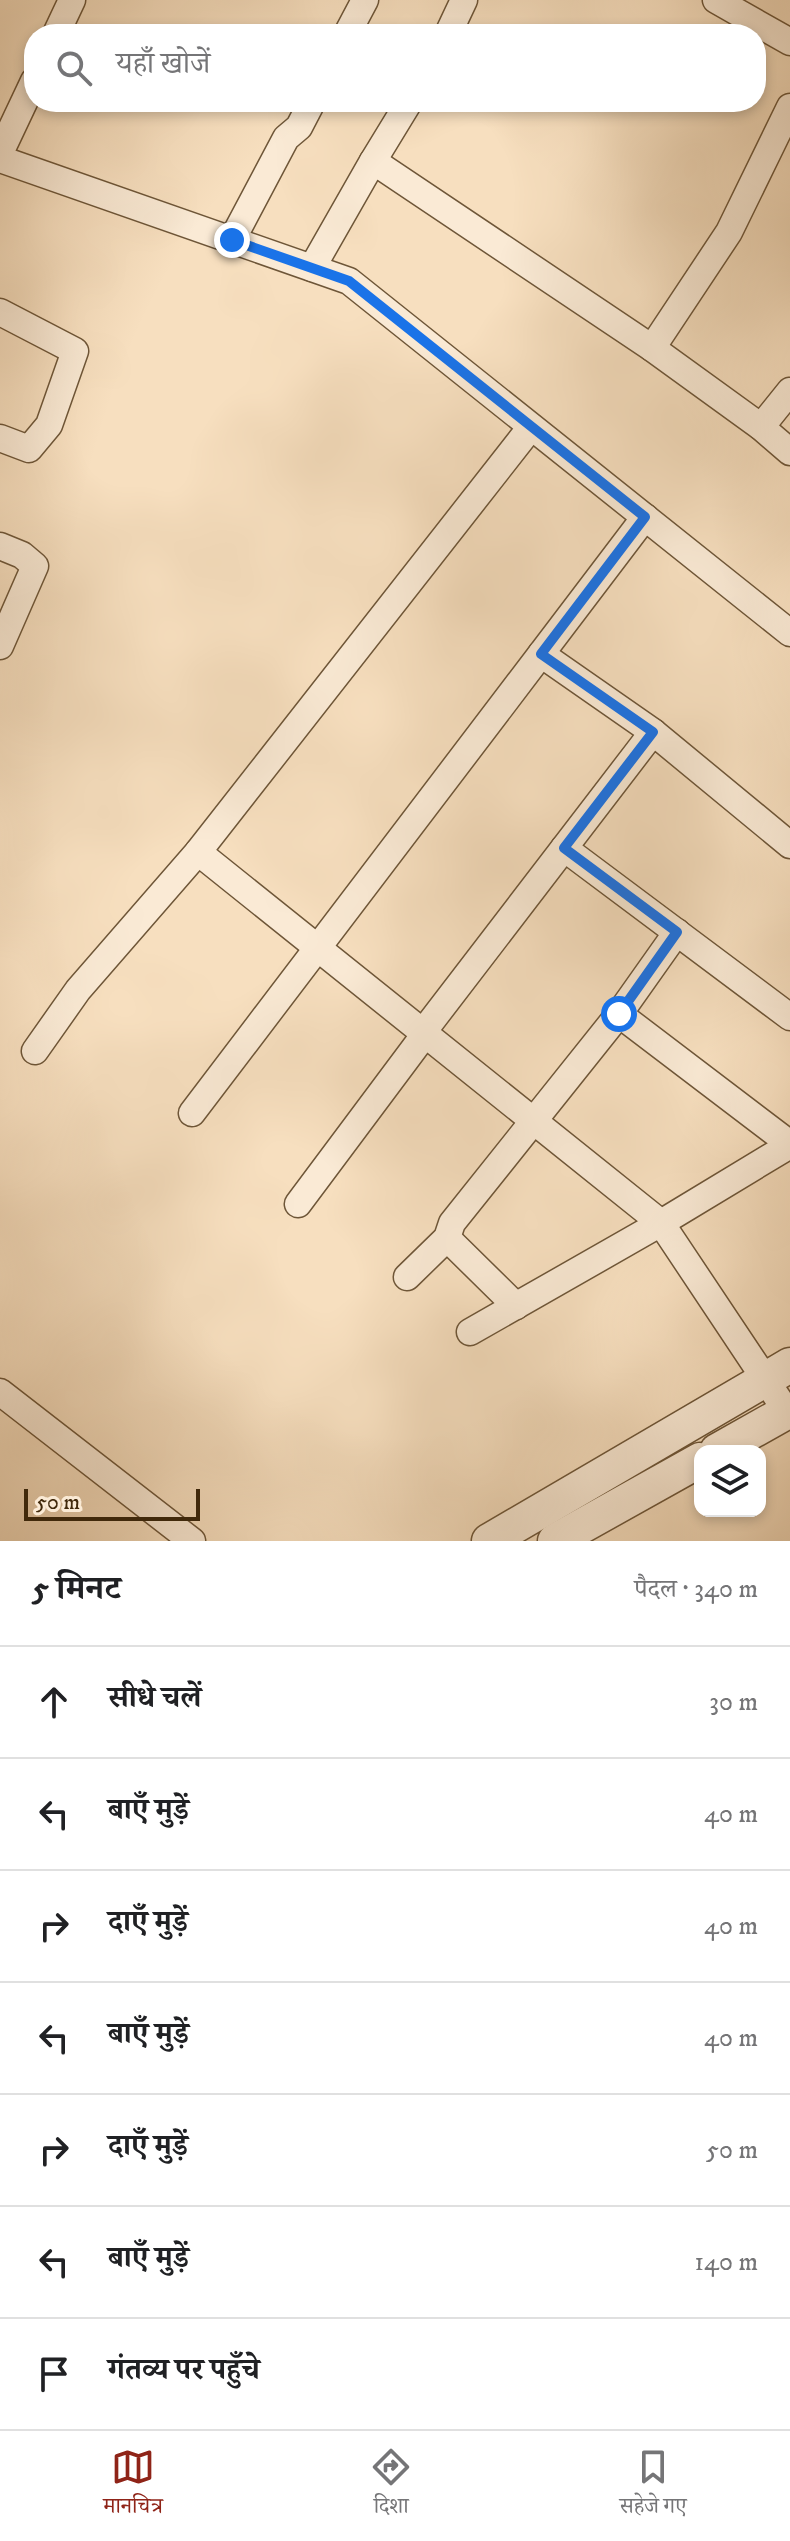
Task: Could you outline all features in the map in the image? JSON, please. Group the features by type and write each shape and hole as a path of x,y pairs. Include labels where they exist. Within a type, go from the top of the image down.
{"street":[{"path":"61,24 72,0"},
{"path":"352,24 365,0"},
{"path":"453,24 464,0"},
{"path":"716,0 758,24"},
{"path":"766,28 790,42"},
{"path":"24,103 0,156 349,281 788,629"},
{"path":"652,348 729,232 790,107"},
{"path":"232,240 286,138 299,127 307,112"},
{"path":"312,268 403,112"},
{"path":"373,161 652,348 761,427 790,452"},
{"path":"0,312 75,351 49,425 29,449 0,438"},
{"path":"761,427 790,391"},
{"path":"35,1051 78,990 198,852 531,427"},
{"path":"192,1113 645,517"},
{"path":"0,546 22,555 35,566 0,646"},
{"path":"541,654 653,732 790,845"},
{"path":"298,1204 653,732"},
{"path":"564,848 790,1017"},
{"path":"198,852 661,1223 778,1372 789,1411 728,1445"},
{"path":"407,1277 447,1238 452,1223 619,1014 677,932"},
{"path":"470,1332 661,1223 790,1144 619,1014"},
{"path":"447,1238 516,1306"},
{"path":"489,1541 778,1372"},
{"path":"0,1392 192,1541"},
{"path":"555,1541 694,1463"}],"route":[{"path":"232,240 349,281 645,517 541,654 653,732 564,848 677,932 619,1014"}]}
